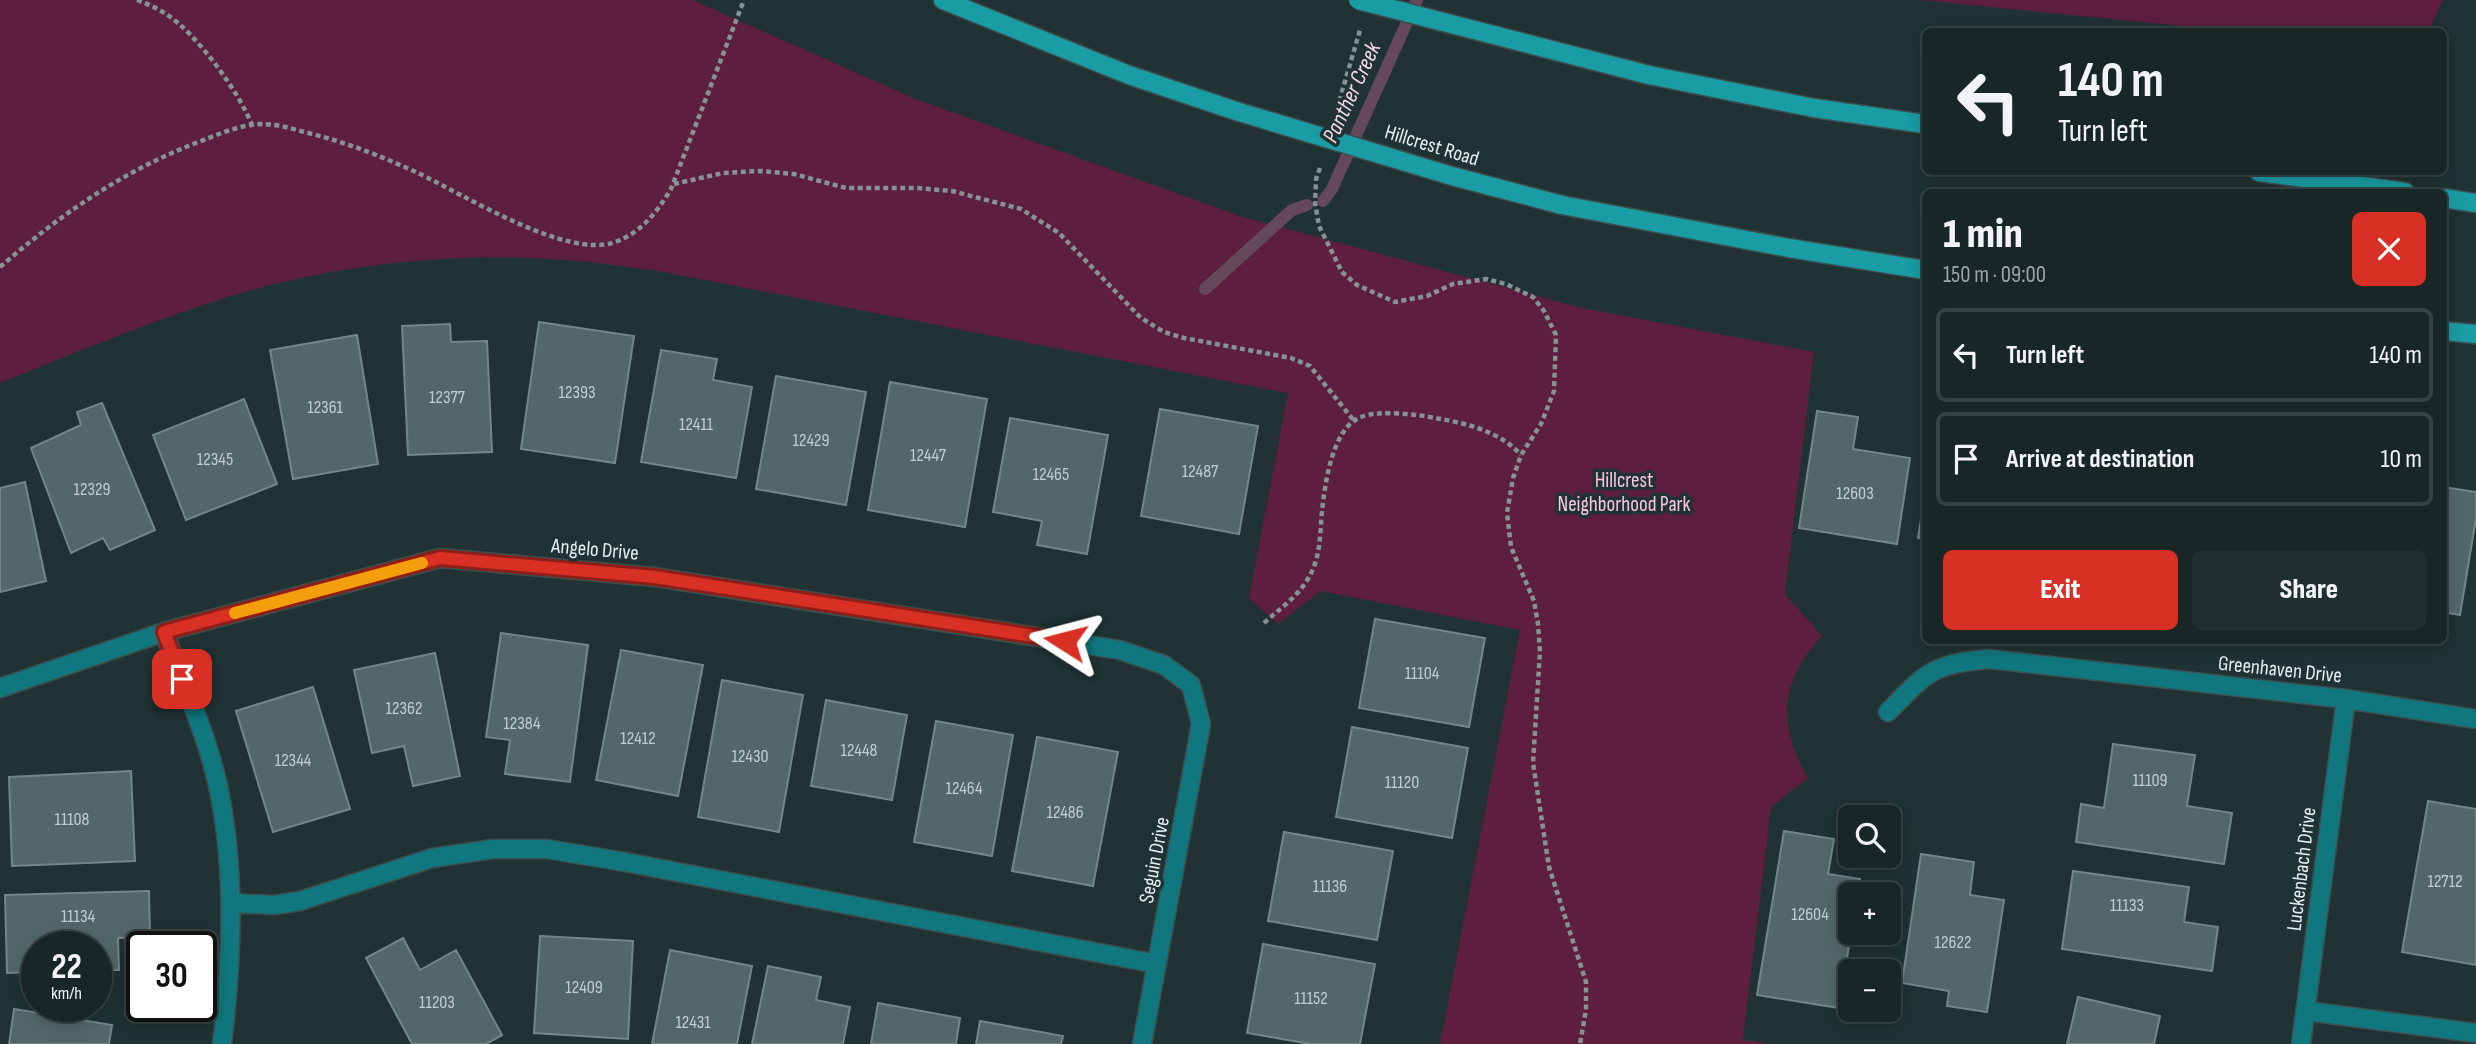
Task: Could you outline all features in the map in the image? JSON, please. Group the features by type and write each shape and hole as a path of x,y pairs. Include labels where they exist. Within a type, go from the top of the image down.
{"main road":[{"name":"Hillcrest Road","path":"943,0 1129,75 1236,111 1452,176 1632,220 1922,270"},
{"path":"1358,0 1650,75 1814,108 1922,124"},
{"path":"2281,175 2383,189"},
{"path":"2447,199 2476,203"},
{"path":"2447,331 2476,334"}],"street":[{"name":"Angelo Drive","path":"0,688 164,632 440,558 655,577 1120,650 1164,665 1191,685"},
{"path":"164,632 212,762 223,810 230,903 222,1044"},
{"name":"Greenhaven Drive","path":"1888,712 1922,677 1945,665 1990,659 2346,699 2476,719"},
{"name":"Seguin Drive","path":"1142,1044 1201,724 1191,685"},
{"name":"Luckenbach Drive","path":"2301,1044 2346,699"},
{"path":"230,903 274,905 300,901 432,858 493,849 547,849 1157,964"},
{"path":"2306,1011 2476,1033"}],"path":[{"path":"137,0 166,15 191,37 227,81 245,107 252,125"},
{"path":"0,267 34,238 117,180 224,132 269,124 357,148 416,172 545,234 580,244 613,243 643,227 659,209 674,184 744,0"},
{"path":"1335,115 1361,26"},
{"path":"1320,167 1316,179 1315,203 1320,226 1342,272 1357,285 1395,302 1427,296 1453,284 1486,279 1507,284 1533,297 1544,311 1556,335 1554,391 1541,424 1521,455 1513,478 1507,513 1511,547 1534,601 1538,624 1540,651 1533,763 1549,867 1586,982 1586,1010 1580,1044"},
{"path":"674,184 723,173 761,171 794,174 846,188 951,191 1021,209 1059,233 1141,318 1164,332 1184,338 1291,358 1310,366 1355,422"},
{"path":"1264,623 1297,595 1313,570 1319,550 1329,467 1341,433 1360,417 1387,414 1425,416 1458,422 1511,443 1521,455"}],"green space":[{"name":"Hillcrest Neighborhood Park","path":"0,0 693,0 913,98 1243,217 1582,308 1814,352 1785,594 1822,636 1797,670 1788,704 1791,740 1808,778 1771,807 1743,1040 1772,1044 1440,1044 1520,630 1321,591 1278,624 1249,598 1288,393 653,270 580,261 525,258 436,259 391,263 260,288 163,319 0,383"},
{"path":"1922,0 2443,0 2430,28 2202,28"}],"building":[{"path":"539,322 634,336 615,463 521,449"},
{"path":"450,324 451,342 487,341 492,452 408,455 402,326"},
{"path":"357,335 378,464 293,479 270,350"},
{"path":"661,350 717,359 713,380 752,387 736,478 641,462"},
{"path":"776,376 866,392 846,505 756,489"},
{"path":"890,382 987,399 965,527 868,510"},
{"path":"244,399 277,484 186,520 153,435"},
{"path":"102,403 155,530 110,550 103,538 71,553 31,448 81,425 77,412"},
{"path":"1160,409 1258,426 1239,534 1141,516"},
{"path":"1817,411 1858,417 1853,449 1910,458 1897,544 1799,528"},
{"path":"1010,418 1108,435 1087,554 1037,545 1042,521 993,512"},
{"path":"25,482 46,581 0,592 0,488"},
{"path":"2447,488 2476,492 2476,518 2460,615 2447,613"},
{"path":"1922,513 1922,539 1918,538"},
{"path":"1375,619 1485,638 1469,727 1359,708"},
{"path":"501,633 588,645 570,782 505,774 510,740 486,737"},
{"path":"621,650 703,665 678,796 596,780"},
{"path":"435,653 460,776 413,786 404,746 372,753 354,670"},
{"path":"722,680 803,695 779,832 698,817"},
{"path":"313,687 350,809 273,832 236,711"},
{"path":"826,700 907,715 892,800 811,786"},
{"path":"936,721 1013,735 992,856 914,842"},
{"path":"1352,727 1468,748 1452,838 1336,817"},
{"path":"1037,737 1118,752 1093,886 1012,871"},
{"path":"2113,744 2195,755 2187,806 2232,813 2224,864 2076,842 2081,804 2104,808"},
{"path":"131,771 135,861 12,866 9,777"},
{"path":"2428,801 2476,809 2476,965 2402,952"},
{"path":"1784,831 1834,839 1828,874 1860,879 1860,882 1838,882 1838,945 1849,945 1847,959 1838,959 1838,1008 1757,995"},
{"path":"1284,832 1393,851 1377,940 1268,921"},
{"path":"1921,854 1974,862 1970,895 2004,900 1987,1012 1947,1006 1949,991 1902,983"},
{"path":"2073,871 2189,887 2184,922 2218,927 2212,971 2062,949"},
{"path":"149,891 150,931 126,931 126,938 118,938 119,970 112,970 112,931 21,931 21,973 7,973 5,895"},
{"path":"540,936 633,941 628,1039 534,1033"},
{"path":"403,938 420,970 456,950 502,1035 486,1044 412,1044 366,958"},
{"path":"1263,944 1375,964 1360,1044 1311,1044 1247,1033"},
{"path":"670,950 752,966 737,1044 652,1044"},
{"path":"768,966 821,977 816,1000 850,1007 843,1044 752,1044"},
{"path":"2078,997 2160,1016 2154,1044 2067,1044"},
{"path":"878,1003 960,1018 956,1044 871,1044"},
{"path":"14,1009 21,1010 21,1022 94,1022 112,1025 109,1044 9,1044"},
{"path":"980,1021 1063,1036 1061,1044 976,1044"}],"waterway":[{"name":"Panther Creek","path":"1323,201 1332,189 1417,0"},
{"name":"Panther Creek","path":"1205,289 1292,210 1307,205"}],"slow traffic":[{"path":"235,613 422,563"}],"route":[{"path":"182,679 164,632 440,558 655,577 1065,641"}]}
